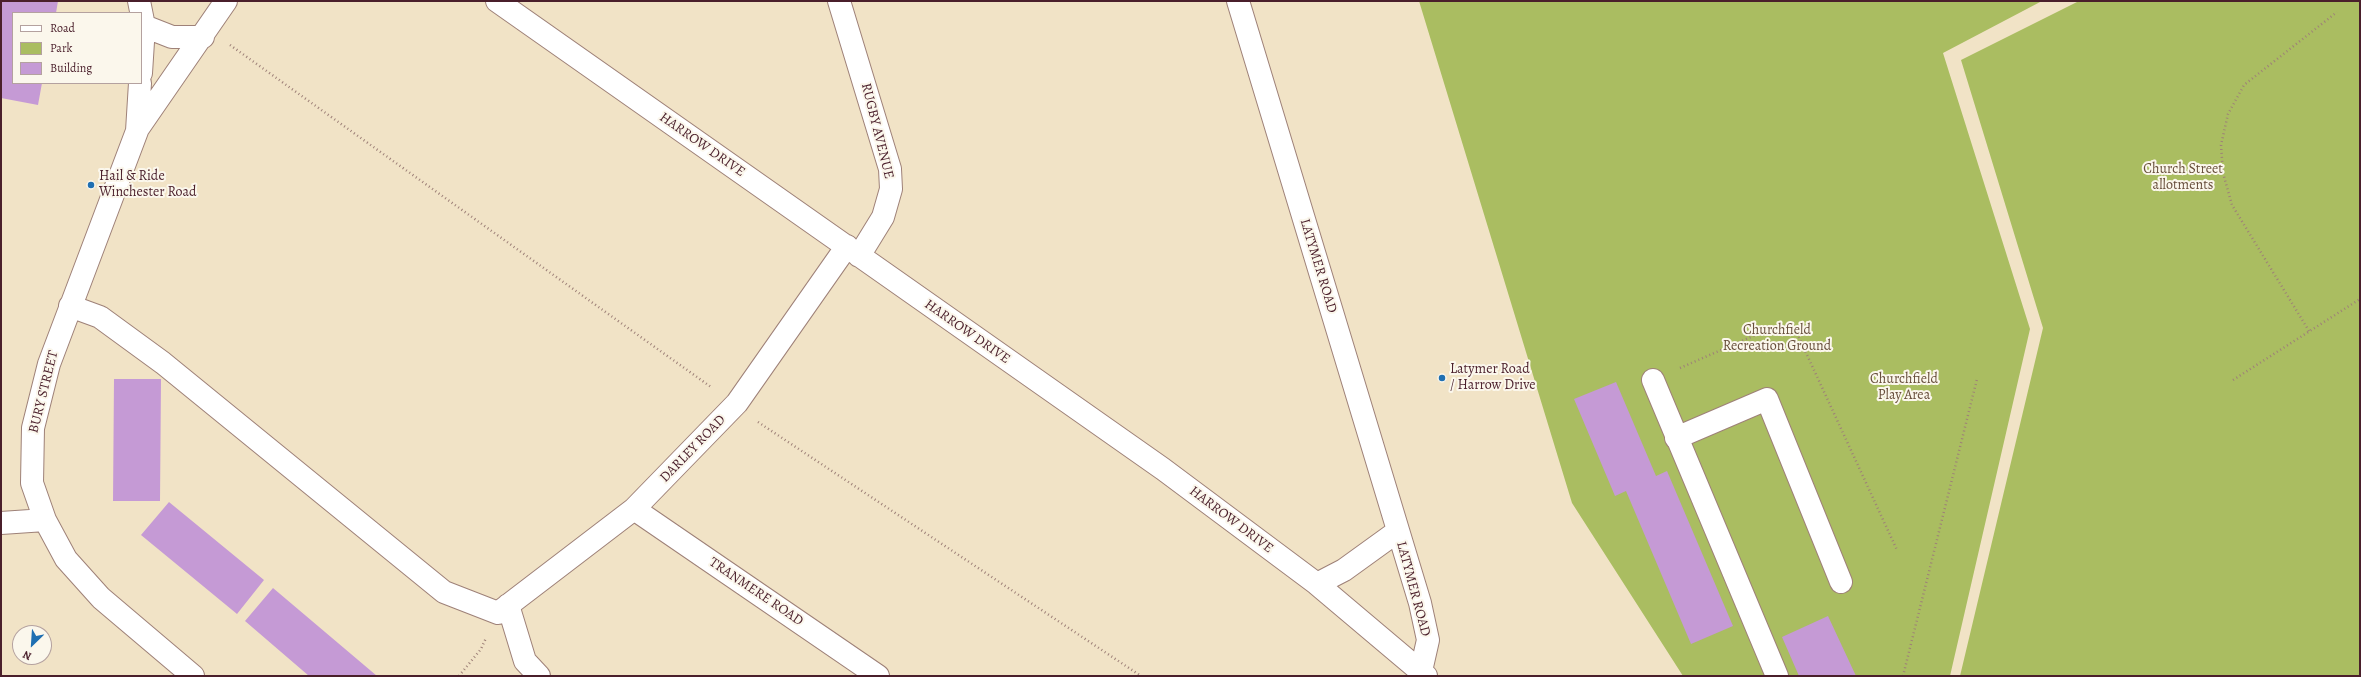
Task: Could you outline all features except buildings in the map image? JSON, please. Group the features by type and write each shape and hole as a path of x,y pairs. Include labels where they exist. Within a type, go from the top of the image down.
{"street":[{"path":"139,1 141,12"},
{"path":"137,131 226,1"},
{"name":"HARROW DRIVE","path":"497,1 1163,469 1318,584 1424,674"},
{"name":"RUGBY AVENUE","path":"839,1 890,169 891,189 883,217 853,251"},
{"name":"LATYMER ROAD","path":"1238,1 1398,530 1428,640 1424,674"},
{"path":"142,16 144,26 142,57"},
{"path":"144,26 172,37 205,33"},
{"name":"BURY STREET","path":"140,84 137,131 49,364 33,428 32,483 45,520 66,559 101,598 193,676"},
{"name":"DARLEY ROAD","path":"503,609 634,509 737,403 853,251"},
{"path":"70,306 100,317 151,354 444,592 503,609 525,661 539,676"},
{"path":"1653,380 1777,676"},
{"path":"1676,438 1767,399 1841,582"},
{"name":"TRANMERE ROAD","path":"634,509 878,676"},
{"path":"1,523 45,520"},
{"name":"LATYMER ROAD","path":"1318,584 1350,566 1398,530"}],"path":[{"path":"2309,331 2232,205 2223,173 2221,145 2228,114 2244,85 2337,12"},
{"path":"205,33 701,381 737,403 752,418 1141,676"},
{"path":"2233,380 2360,299"},
{"path":"1903,676 1977,379"},
{"path":"459,676 481,649 503,609"}],"green space":[{"name":"Churchfield Recreation Ground","path":"1419,1 2042,1 1943,53 2030,329 1950,676 1683,676 1572,503"},
{"name":"Church Street allotments","path":"2079,1 2360,1 2360,676 1960,676 2043,328 1961,60"}],"place":[{"name":"Hail & Ride Winchester Road","path":"91,185"},
{"name":"Latymer Road / Harrow Drive","path":"1442,378"}],"park label":[{"name":"Churchfield Play Area","path":"1904,388"}]}
